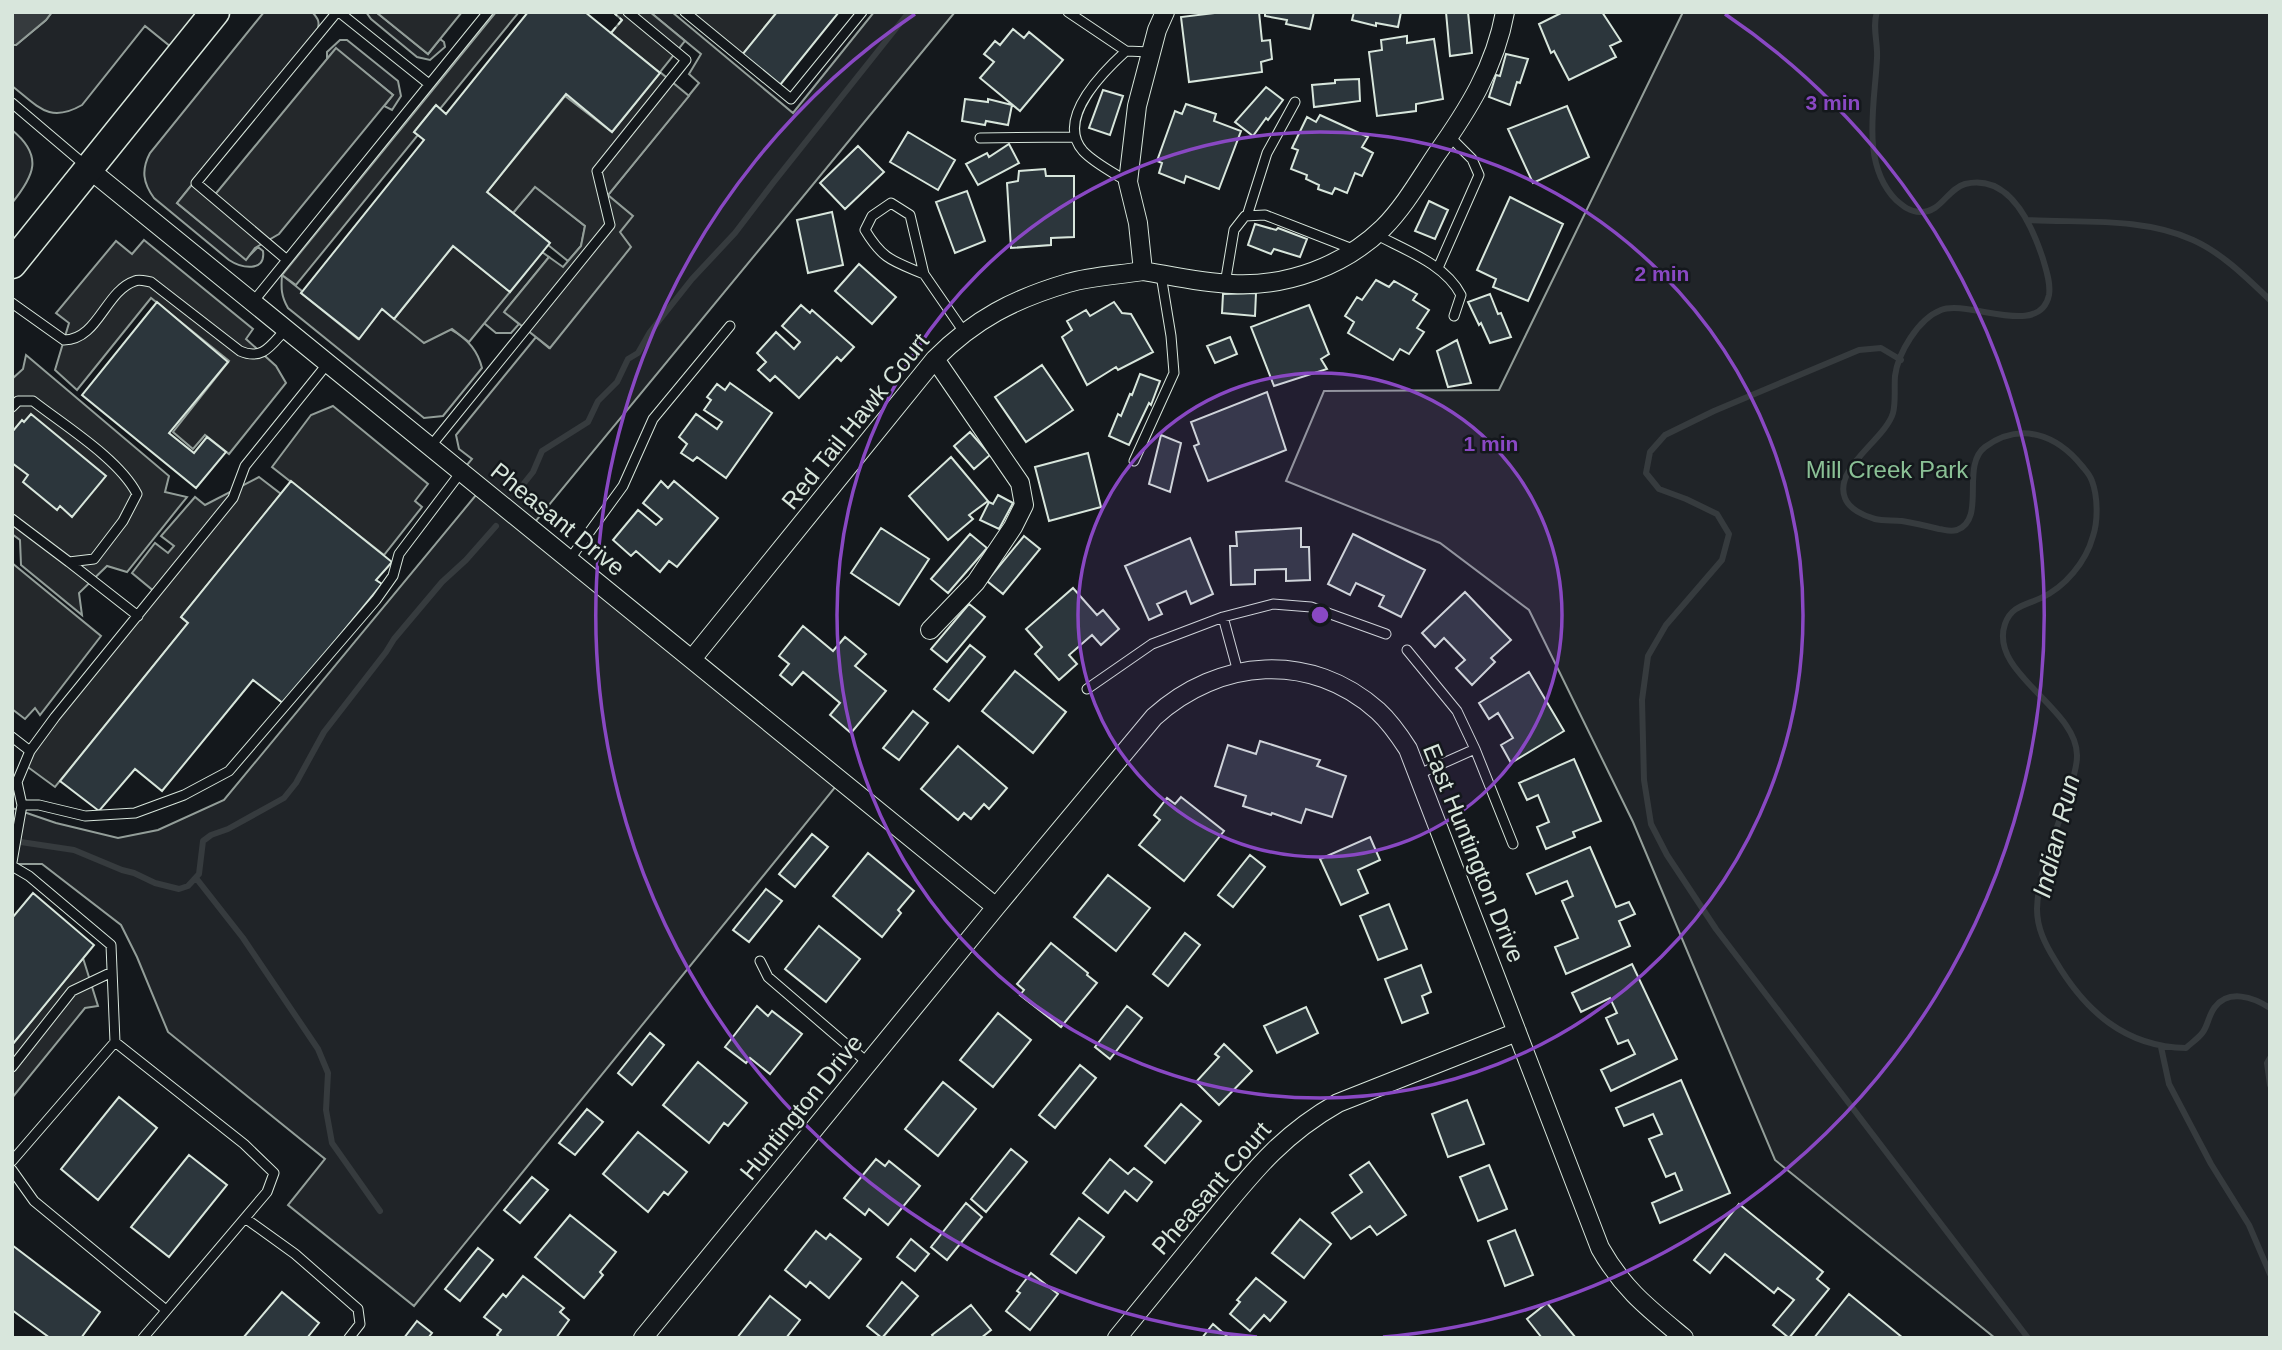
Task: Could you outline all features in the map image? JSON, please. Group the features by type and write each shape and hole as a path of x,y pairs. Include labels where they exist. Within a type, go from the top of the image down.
{"main road":[{"path":"12,264 215,12"}],"street":[{"path":"1166,12 1157,30 1137,106 1128,182 1138,223 1143,271 1225,284 1259,284 1293,277 1336,262 1375,234 1401,205 1466,112 1482,83 1497,46 1505,12"},
{"name":"Pheasant Drive","path":"89,169 996,907"},
{"name":"Red Tail Hawk Court","path":"692,659 934,359 964,332 999,309 1070,282 1143,271"},
{"path":"930,630 976,582 1013,527 1024,505 1020,483 934,359"},
{"name":"East Huntington Drive","path":"996,907 1154,718 1191,690 1238,672 1255,669 1291,670 1322,677 1351,691 1390,722 1408,749 1600,1248 1614,1273 1628,1290 1684,1338"},
{"name":"Huntington Drive","path":"643,1338 996,907"},
{"name":"Pheasant Court","path":"1117,1338 1270,1153 1296,1130 1338,1103 1517,1032"}],"lane":[{"path":"287,260 196,183 338,12 429,84"},
{"path":"253,302 488,12"},
{"path":"430,447 610,225 597,170 686,60 628,12"},
{"path":"685,12 791,99 862,12"},
{"path":"1068,12 1126,51 1152,52"},
{"path":"1126,51 1103,72 1089,90 1075,120 1074,137 1083,152 1128,182"},
{"path":"1247,216 1267,153 1295,102"},
{"path":"12,103 89,169"},
{"path":"1438,268 1479,175 1472,159 1450,136"},
{"path":"980,138 1074,137"},
{"path":"924,274 890,260 877,250 865,230 872,215 891,203 910,215 924,274 964,332"},
{"path":"1225,284 1234,230 1245,216 1265,215 1355,250"},
{"path":"1375,234 1438,268 1454,282 1461,295 1454,316"},
{"path":"1134,461 1174,373 1161,275"},
{"path":"12,303 64,340 74,340 88,329 124,286 137,279 151,282 240,351 250,355 257,355 268,349 286,329"},
{"path":"569,560 623,486 653,419 730,326"},
{"path":"12,1161 116,1042 111,945 13,861 22,805 15,782 30,751 55,717 233,498 244,466 328,363"},
{"path":"12,407 18,401 33,401 129,478 137,494 123,521 94,559 69,562"},
{"path":"22,805 39,805 85,816 135,813 184,795 229,771 376,600 393,576 399,554 461,472"},
{"path":"13,522 138,615"},
{"path":"1087,689 1152,644 1223,617 1273,604 1311,607 1386,634"},
{"path":"1223,617 1238,672"},
{"path":"1407,650 1457,711 1513,844"},
{"path":"12,737 30,751"},
{"path":"1419,774 1475,749"},
{"path":"761,961 768,977 868,1063"},
{"path":"12,1066 72,991 112,972"},
{"path":"116,1042 244,1144 274,1173 267,1192 143,1338"},
{"path":"12,1170 34,1202 166,1310"},
{"path":"245,1218 295,1254 358,1309 360,1324 349,1338"}],"green space":[{"path":"52,12 215,12 181,55 145,26 82,105 61,113 52,113 37,106 12,86 12,45 16,45"},
{"path":"264,12 312,12 318,21 317,32 177,203 246,259 258,247 263,251 261,263 252,267 229,260 154,198 147,187 144,171 150,153"},
{"path":"366,12 376,12 428,54 440,39 445,47 430,60 417,57"},
{"path":"650,12 672,12 793,113 874,12 955,12 530,528 841,780 414,1306 288,1205 325,1159 168,1032 121,925 42,864 12,864 12,808 56,823 118,838 158,830 224,800 481,489 461,472 472,459 459,449 456,435 536,337 549,348 620,232 608,195 699,83 689,74 701,54"},
{"name":"Mill Creek Park","path":"1683,12 2270,12 2270,1338 1995,1338 1775,1160 1633,822 1529,610 1440,543 1286,481 1324,391 1499,390"},
{"path":"340,40 347,40 398,81 401,96 392,110 384,106 393,95 336,49 327,59 327,52"},
{"path":"12,130 29,149 32,166 26,184 12,203"},
{"path":"535,186 585,226 581,246 568,261 513,213"},
{"path":"542,252 549,257 505,311 519,324 511,333 496,333 484,323"},
{"path":"282,275 358,339 382,309 428,321 456,332 476,353 482,368 443,416 424,418 288,308 282,292"}],"shaded area":[{"path":"12,12 52,12 16,45 12,45"},
{"path":"376,12 462,12 428,54"},
{"path":"496,12 519,12 440,109 435,106 414,132 418,135 296,285 282,275"},
{"path":"613,12 650,12 685,41 660,72 689,96 608,195 633,216 620,232 631,247 550,348 504,312 549,257 563,267 581,246 585,226 535,187 513,213 487,192 565,96 612,132 660,73 611,33 622,20"},
{"path":"686,12 777,12 742,55"},
{"path":"336,48 393,95 279,234 255,248 246,260 177,203 194,182 213,197"},
{"path":"144,240 253,329 246,339 276,366 286,383 229,454 205,435 193,449 173,432 229,361 151,298 77,390 55,370 69,323 56,313 116,241 132,254"},
{"path":"453,246 510,292 469,342 452,329 424,343 394,319"},
{"path":"26,355 169,476 165,492 187,497 127,572 107,566 79,593 82,615 21,565 20,540 12,534 12,379 23,369"},
{"path":"333,406 428,484 415,501 422,507 384,555 272,467 311,415"},
{"path":"259,477 281,494 181,617 188,623 55,787 25,765 30,751 156,593 132,573 155,543 168,553 174,546 161,536 195,497 205,505"},
{"path":"12,563 101,636 40,715 35,708 25,719 12,709"},
{"path":"83,958 98,1006 85,1008 12,1098 12,1045"}],"building":[{"path":"528,12 585,12 660,73 612,132 566,94 487,192 550,243 510,292 453,246 394,319 382,309 359,339 301,293 424,140 414,132 436,105 446,114"},
{"path":"777,12 839,12 780,85 742,55"},
{"path":"1223,12 1259,12 1262,41 1270,40 1272,59 1261,62 1262,72 1189,82 1181,17"},
{"path":"1265,12 1314,12 1310,29 1286,24 1287,20 1265,16"},
{"path":"1354,12 1401,12 1398,27 1376,23 1376,26 1352,20"},
{"path":"1446,12 1468,12 1472,53 1450,56"},
{"path":"1563,12 1602,12 1621,41 1610,46 1616,57 1569,80 1554,51 1551,53 1539,24"},
{"path":"1013,29 1024,38 1029,32 1063,60 1020,111 980,78 994,62 984,54 995,41 1000,45"},
{"path":"1407,36 1407,43 1434,39 1443,99 1416,104 1416,111 1377,116 1369,52 1382,50 1381,40"},
{"path":"1506,54 1528,59 1510,105 1489,97 1496,75 1500,76"},
{"path":"1359,79 1360,101 1314,107 1312,85"},
{"path":"1266,87 1283,100 1253,136 1235,122"},
{"path":"1103,90 1123,96 1110,135 1089,128"},
{"path":"965,99 988,102 988,99 1012,105 1008,125 962,121"},
{"path":"1186,104 1216,114 1214,121 1241,131 1219,189 1186,176 1184,183 1159,173 1162,163 1157,161 1175,111 1182,114"},
{"path":"1567,106 1589,157 1533,183 1508,129"},
{"path":"1320,115 1368,137 1362,147 1373,153 1362,176 1355,173 1347,193 1335,188 1332,194 1318,189 1319,185 1306,179 1307,175 1291,169 1298,150 1292,148 1307,117 1316,122"},
{"path":"908,132 955,160 938,190 890,162"},
{"path":"1009,144 1019,163 978,185 966,164 987,153 989,157"},
{"path":"858,146 884,172 845,209 820,183"},
{"path":"1045,169 1046,176 1074,176 1074,237 1051,238 1051,245 1011,248 1007,183 1018,181 1019,171"},
{"path":"967,191 985,241 955,253 936,202"},
{"path":"1510,197 1563,224 1528,301 1493,287 1496,279 1477,270"},
{"path":"1429,201 1448,210 1435,239 1415,231"},
{"path":"832,212 843,265 808,273 797,220"},
{"path":"1255,224 1276,230 1278,228 1307,239 1300,257 1274,249 1271,254 1248,245"},
{"path":"859,264 896,297 872,324 835,291"},
{"path":"1376,280 1389,287 1394,281 1417,294 1413,300 1429,310 1417,328 1424,332 1409,354 1400,349 1393,360 1348,333 1354,322 1345,316 1357,297 1362,300"},
{"path":"1256,293 1255,316 1222,313 1223,294"},
{"path":"1490,294 1511,337 1490,343 1468,302"},
{"path":"157,302 228,362 169,433 194,453 207,437 226,452 196,488 82,395"},
{"path":"1114,302 1122,313 1131,314 1153,352 1118,370 1116,367 1087,385 1062,337 1072,330 1067,321 1086,310 1090,316"},
{"path":"801,305 810,313 812,310 854,347 841,361 837,357 799,398 775,376 770,381 758,370 766,362 757,353 776,332 794,349 800,342 782,326"},
{"path":"1309,305 1329,354 1321,359 1327,369 1274,386 1251,327"},
{"path":"1230,337 1237,354 1215,363 1207,346"},
{"path":"1457,340 1471,383 1448,387 1437,351"},
{"path":"1042,365 1073,410 1026,442 995,397"},
{"path":"1140,374 1160,381 1151,405 1149,403 1129,445 1109,436 1118,414 1121,416 1130,394 1132,395"},
{"path":"730,383 772,413 726,478 697,457 693,461 681,453 687,444 679,437 696,414 717,429 722,422 704,410 711,400 707,397 717,384 725,390"},
{"path":"1267,392 1286,450 1208,481 1194,446 1199,444 1191,422"},
{"path":"31,414 106,476 72,517 60,506 57,510 23,482 28,475 12,463 12,432"},
{"path":"970,432 990,455 974,469 954,446"},
{"path":"1161,435 1181,443 1170,492 1149,484"},
{"path":"1088,453 1101,507 1049,521 1035,467"},
{"path":"951,457 988,501 969,515 973,519 948,540 909,496"},
{"path":"291,481 392,562 376,580 382,584 284,704 253,680 162,791 135,769 99,811 60,781 188,623 181,617"},
{"path":"661,481 668,488 674,481 718,518 677,567 669,561 660,572 636,551 631,556 613,540 638,510 656,525 662,519 643,503"},
{"path":"998,495 1013,503 999,529 980,520 989,502 993,504"},
{"path":"881,528 929,559 899,605 851,573"},
{"path":"1301,528 1301,547 1309,547 1310,580 1286,581 1286,569 1255,570 1255,584 1231,585 1230,546 1237,546 1236,532"},
{"path":"970,534 987,548 948,593 931,579"},
{"path":"1353,534 1425,570 1401,617 1379,606 1384,596 1356,583 1350,595 1328,584"},
{"path":"1024,536 1040,549 1003,594 987,581"},
{"path":"1190,538 1213,594 1191,604 1186,591 1157,604 1162,614 1149,620 1125,566"},
{"path":"1073,588 1097,615 1103,610 1119,629 1101,645 1092,635 1069,655 1077,664 1059,680 1035,654 1042,647 1026,629"},
{"path":"1465,592 1511,640 1491,658 1495,662 1472,685 1456,668 1465,660 1444,638 1435,647 1422,633"},
{"path":"969,604 985,617 947,662 931,649"},
{"path":"803,626 833,651 845,637 866,654 855,666 886,691 851,733 830,715 840,703 803,672 792,685 780,675 789,664 779,656"},
{"path":"970,645 985,657 949,701 934,689"},
{"path":"1015,671 1066,712 1033,753 982,711"},
{"path":"1529,672 1564,731 1511,763 1501,745 1513,738 1498,713 1489,719 1479,703"},
{"path":"913,711 928,723 899,760 883,748"},
{"path":"1260,741 1320,760 1317,766 1346,776 1332,817 1306,809 1301,823 1243,806 1246,796 1215,786 1228,745 1256,754"},
{"path":"958,746 1007,788 989,809 984,804 971,819 964,813 958,820 921,789"},
{"path":"1574,759 1601,821 1573,832 1575,837 1546,849 1537,827 1549,822 1538,795 1527,800 1519,783"},
{"path":"1181,797 1224,831 1184,881 1139,845 1160,820 1154,815 1167,798 1175,804"},
{"path":"812,834 828,847 795,887 779,874"},
{"path":"1370,837 1380,860 1358,870 1368,893 1341,905 1320,859"},
{"path":"1590,847 1616,907 1629,902 1635,914 1619,921 1630,946 1566,974 1555,947 1578,938 1562,901 1573,896 1567,881 1536,894 1527,874"},
{"path":"868,853 914,891 898,910 901,913 882,937 833,896"},
{"path":"1250,855 1265,867 1233,907 1218,895"},
{"path":"1108,875 1150,908 1116,951 1074,917"},
{"path":"766,889 782,901 749,942 733,930"},
{"path":"33,893 94,945 12,1045 12,918"},
{"path":"1389,904 1407,949 1378,960 1360,916"},
{"path":"819,926 860,959 826,1002 785,969"},
{"path":"1185,933 1200,945 1168,986 1153,974"},
{"path":"1051,943 1097,983 1061,1027 1020,995 1024,990 1017,984"},
{"path":"1632,964 1677,1059 1611,1091 1601,1070 1635,1054 1628,1040 1618,1044 1606,1018 1617,1013 1610,998 1581,1012 1572,993"},
{"path":"1421,965 1431,992 1422,996 1428,1013 1402,1023 1385,979"},
{"path":"757,1006 768,1016 772,1011 802,1034 770,1074 750,1058 746,1063 725,1047"},
{"path":"1127,1006 1142,1018 1110,1059 1095,1047"},
{"path":"1306,1007 1318,1033 1277,1053 1264,1026"},
{"path":"998,1013 1031,1040 993,1087 960,1060"},
{"path":"650,1033 664,1045 632,1085 618,1073"},
{"path":"1224,1044 1252,1071 1219,1105 1196,1082 1219,1057 1215,1054"},
{"path":"698,1062 747,1103 728,1126 724,1123 709,1143 663,1105"},
{"path":"1080,1065 1096,1078 1055,1128 1039,1115"},
{"path":"1681,1080 1730,1193 1660,1223 1652,1203 1682,1190 1675,1173 1666,1177 1649,1139 1662,1134 1653,1114 1624,1126 1616,1108"},
{"path":"943,1082 976,1109 938,1156 905,1129"},
{"path":"119,1097 157,1128 98,1200 61,1169"},
{"path":"1467,1100 1484,1144 1448,1157 1432,1114"},
{"path":"1181,1104 1201,1121 1165,1163 1145,1146"},
{"path":"587,1109 603,1122 575,1155 559,1143"},
{"path":"638,1132 687,1172 668,1195 664,1192 648,1212 603,1174"},
{"path":"1011,1149 1027,1162 986,1212 971,1199"},
{"path":"189,1155 227,1185 169,1257 131,1227"},
{"path":"876,1159 885,1166 889,1161 920,1186 888,1225 869,1209 865,1215 844,1198"},
{"path":"1110,1159 1128,1174 1134,1168 1152,1182 1137,1201 1125,1191 1108,1213 1083,1193"},
{"path":"1369,1162 1406,1215 1377,1235 1370,1226 1351,1239 1332,1213 1362,1192 1350,1175"},
{"path":"1489,1165 1507,1209 1478,1221 1460,1177"},
{"path":"532,1177 548,1190 520,1223 504,1210"},
{"path":"966,1203 982,1217 947,1260 931,1247"},
{"path":"1739,1204 1823,1272 1817,1279 1829,1289 1789,1338 1773,1325 1794,1300 1778,1288 1774,1293 1725,1254 1710,1273 1694,1260"},
{"path":"570,1215 616,1252 600,1272 603,1275 584,1298 535,1257"},
{"path":"1079,1218 1104,1237 1076,1273 1051,1254"},
{"path":"1300,1219 1331,1244 1304,1278 1272,1253"},
{"path":"1515,1230 1533,1275 1505,1286 1488,1241"},
{"path":"816,1231 826,1239 830,1234 861,1259 829,1298 810,1282 806,1287 785,1270"},
{"path":"911,1239 929,1254 915,1271 897,1257"},
{"path":"12,1245 100,1312 81,1338 50,1338 12,1310"},
{"path":"478,1248 493,1260 460,1301 445,1289"},
{"path":"1031,1273 1058,1294 1030,1330 1006,1311"},
{"path":"523,1276 564,1308 560,1312 569,1320 556,1338 500,1338 497,1335 501,1330 484,1317 503,1294 506,1297"},
{"path":"1256,1278 1286,1302 1270,1321 1264,1315 1250,1331 1230,1314 1240,1302 1237,1300"},
{"path":"902,1282 918,1296 882,1338 867,1326"},
{"path":"282,1292 319,1323 307,1338 243,1338"},
{"path":"1849,1294 1903,1338 1814,1338"},
{"path":"770,1296 800,1320 786,1338 737,1338"},
{"path":"1547,1303 1576,1338 1542,1338 1527,1319"},
{"path":"971,1305 991,1330 981,1338 934,1338 932,1335"},
{"path":"417,1321 432,1333 428,1338 404,1338"},
{"path":"1213,1324 1229,1338 1202,1338"}],"waterway":[{"path":"521,487 533,472 542,451 588,422 598,401 617,382 628,359 638,353 650,332 692,279 735,233 909,12"},
{"name":"Indian Run","path":"1877,12 1872,132 1878,169 1885,185 1901,204 1920,212 1933,209 1965,184 1995,186 2007,194 2033,231 2048,277 2049,295 2043,308 2032,314 2002,315 1953,308 1941,310 1925,321 1910,338 1900,357 1895,376 1893,413 1846,476 1843,487 1845,498 1853,509 1875,519 1955,531 1966,524 1971,515 1974,466 1978,456 1985,447 1998,439 2025,433 2038,435 2061,446 2088,473 2096,501 2096,523 2090,546 2073,573 2058,587 2011,613 2005,624 2003,642 2009,659 2021,675 2064,722 2073,739 2077,756 2073,779 2040,882 2037,909 2042,936 2067,978 2094,1010 2109,1023 2144,1041 2186,1048 2203,1032 2215,1007 2227,998 2249,998 2270,1008"},
{"path":"2028,220 2112,222 2174,233 2214,252 2270,300"},
{"path":"1901,360 1881,348 1859,350 1714,411 1665,435 1650,452 1646,473 1659,489 1717,514 1729,534 1722,560 1666,625 1648,656 1642,700 1644,780 1651,824 1667,855 1716,929 2028,1338"},
{"path":"14,841 74,850 155,883 179,889 188,886 199,874 203,841 284,798 296,783 324,732 394,639 442,582 496,526"},
{"path":"196,878 243,938 318,1049 328,1073 326,1110 332,1143 380,1211"},
{"path":"2161,1047 2169,1084 2211,1164 2249,1225 2270,1274"},
{"path":"2270,1058 2267,1063 2270,1085"}],"fence":[{"path":"610,32 622,20 613,12"}]}
